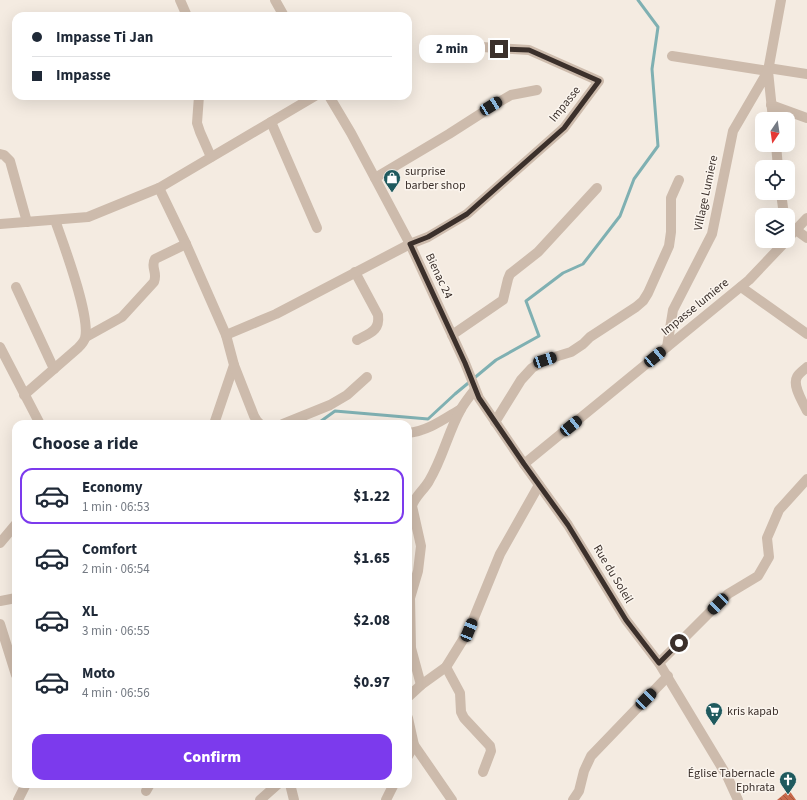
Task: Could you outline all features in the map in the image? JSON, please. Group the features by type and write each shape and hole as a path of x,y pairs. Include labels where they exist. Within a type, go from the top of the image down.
{"street":[{"path":"180,0 185,12"},
{"path":"275,0 282,12"},
{"name":"Village Lumiere","path":"772,112 768,69 781,0"},
{"name":"Impasse","path":"410,244 428,237 467,214 564,128 599,81 529,50 433,44"},
{"path":"672,56 807,74"},
{"name":"Village Lumiere","path":"667,347 673,310 712,234 732,131 768,69"},
{"path":"375,178 511,95 537,90"},
{"path":"199,100 197,123 211,157"},
{"path":"0,224 88,217 159,188 308,100"},
{"name":"Bienac 24","path":"331,100 351,133 410,244 465,363"},
{"path":"771,105 807,118"},
{"path":"271,122 317,228"},
{"path":"0,154 4,155 10,161 27,222"},
{"path":"495,422 521,380 532,368 545,360 571,352 590,337 644,301 669,246 671,232 671,198 679,180"},
{"path":"159,188 186,244 226,335 234,365 256,420"},
{"path":"452,335 503,300 510,274 538,252 597,188"},
{"path":"807,218 796,230 807,238"},
{"path":"24,395 78,348 84,342 86,336 82,305 55,220"},
{"path":"86,336 122,316 154,282 156,275 153,266 155,259 186,244"},
{"path":"226,335 276,314 410,244"},
{"name":"Impasse lumiere","path":"524,464 741,287 779,248"},
{"path":"355,272 378,315 379,323 376,329 357,340"},
{"path":"16,287 54,369"},
{"path":"741,287 807,334"},
{"path":"0,347 38,420"},
{"name":"Rue du Soleil","path":"465,363 479,398 568,525 626,620 668,676 727,776 738,800"},
{"path":"215,420 234,365"},
{"path":"807,368 798,376 797,389 807,411"},
{"path":"293,420 330,406 347,395 367,377"},
{"path":"412,591 418,571 421,546 412,506 414,500 429,482 438,465 461,409 475,388"},
{"path":"412,432 432,426 461,409"},
{"path":"659,663 728,594 758,576 768,557 767,538 779,510 807,479"},
{"path":"412,693 446,667 469,630 500,554 539,485"},
{"path":"0,543 12,529"},
{"path":"0,601 12,599"},
{"path":"0,624 12,662"},
{"path":"412,658 421,685"},
{"path":"446,667 460,693 461,712 464,718 490,746 491,751 483,772"},
{"path":"573,800 579,791 584,771 591,756 668,676"},
{"path":"412,736 414,745 452,800"},
{"path":"412,749 414,745"},
{"path":"18,800 24,788"},
{"path":"260,800 274,788"},
{"path":"291,788 294,800"},
{"path":"386,800 392,788"}],"building":[{"name":"Église Tabernacle Ephrata","path":"789,790 796,800 777,800"}],"waterway":[{"path":"323,420 335,411 428,419 496,360 539,336 526,301 563,273 583,264 620,216 634,179 658,146 652,69 658,27 638,0"}],"place":[{"name":"surprise barber shop","path":"392,193"},
{"name":"kris kapab","path":"714,726"},
{"name":"Église Tabernacle Ephrata","path":"788,795"}],"route":[{"path":"499,49 529,50 599,81 564,128 467,214 428,237 410,244 465,363 479,398 568,525 626,620 659,663 679,643"}]}
